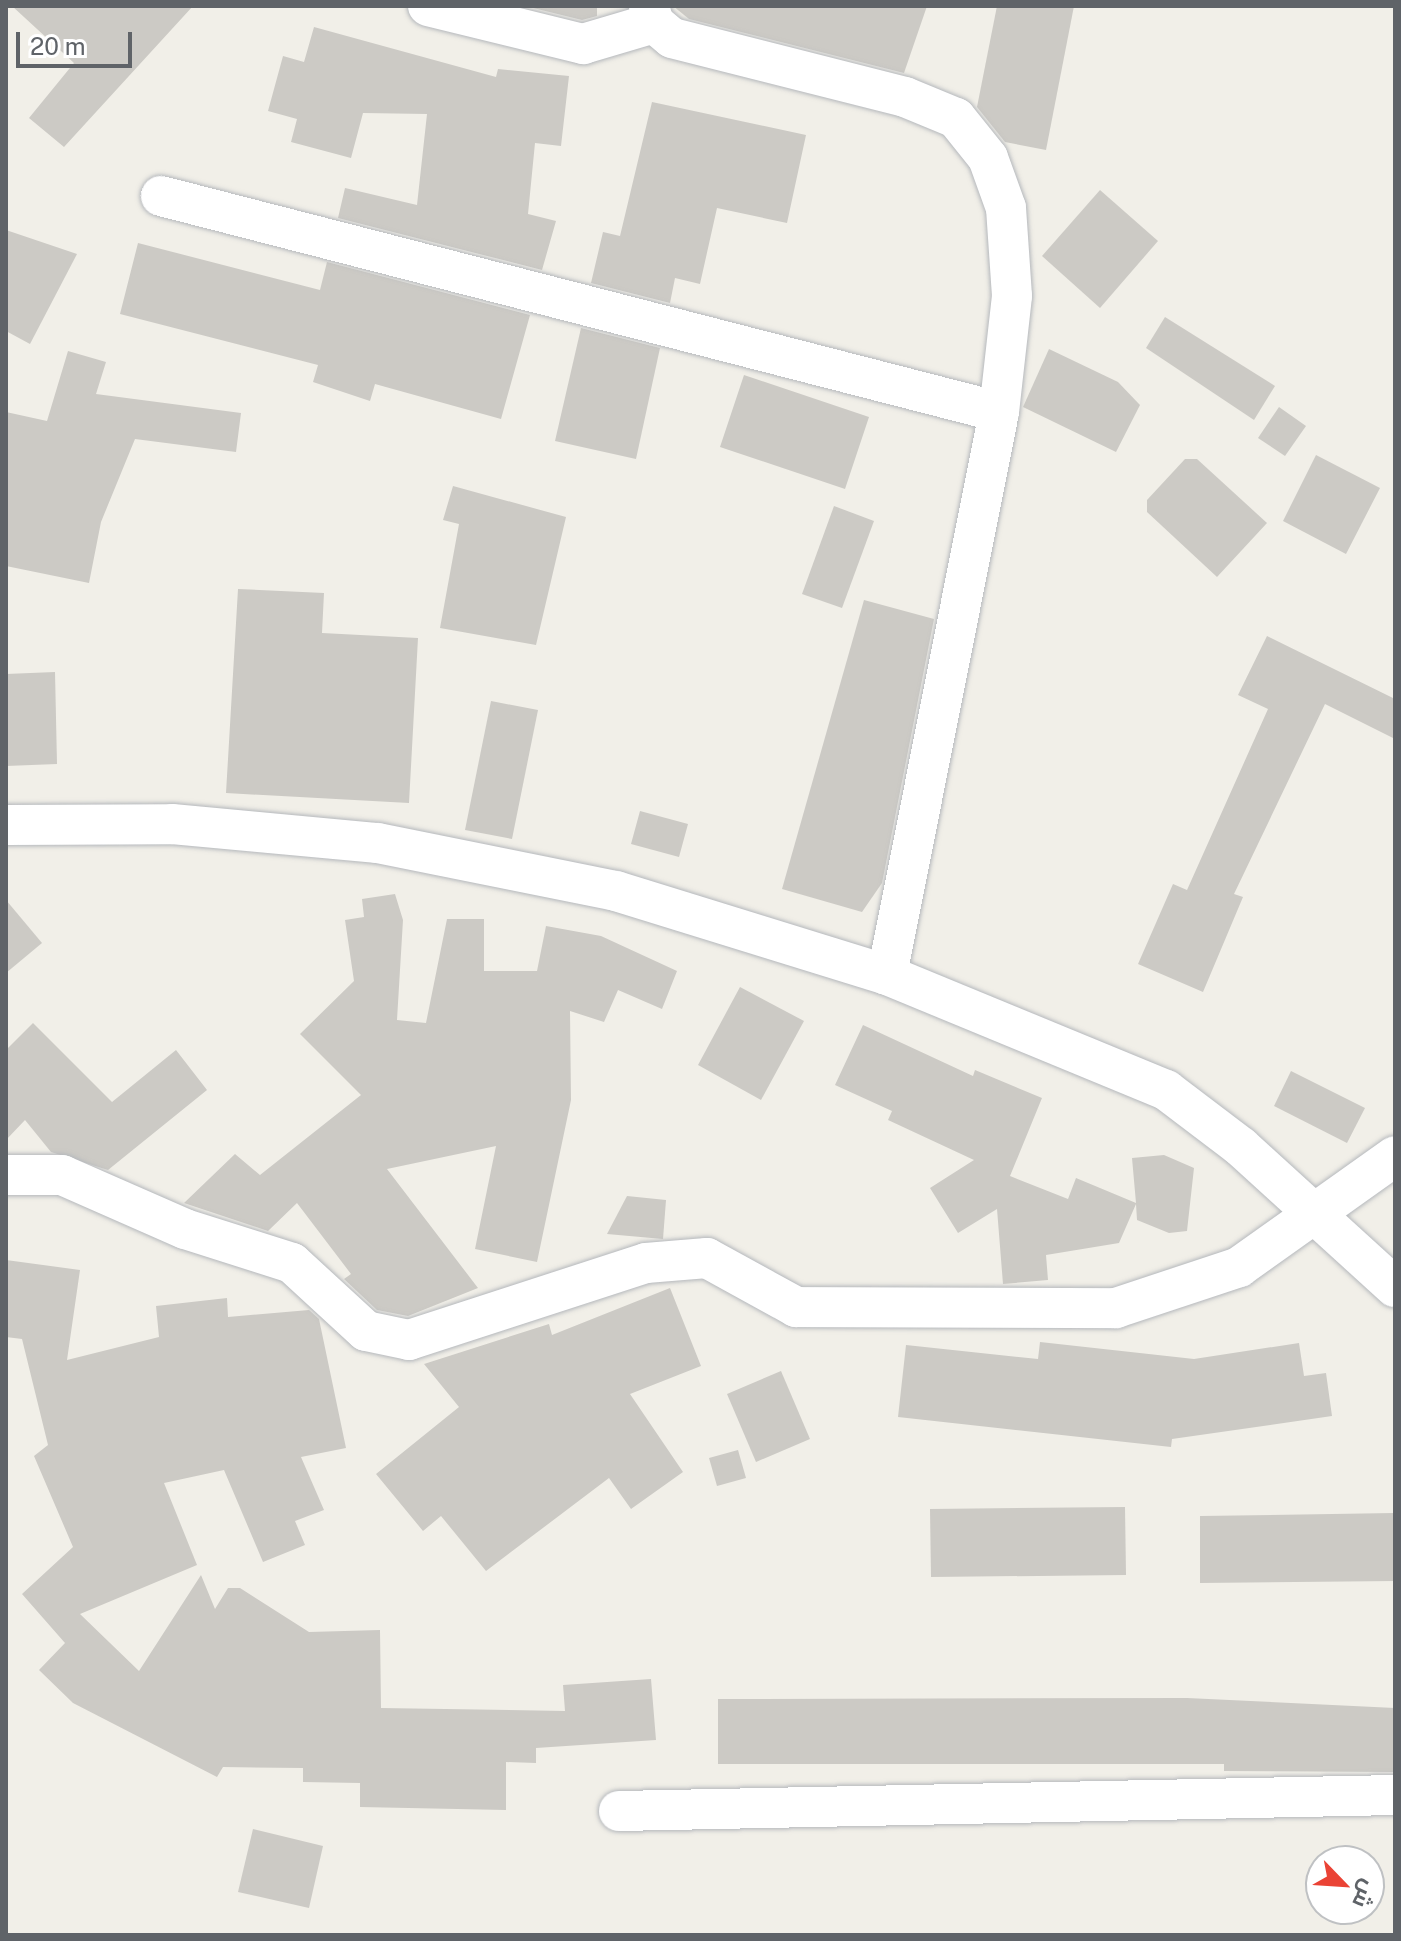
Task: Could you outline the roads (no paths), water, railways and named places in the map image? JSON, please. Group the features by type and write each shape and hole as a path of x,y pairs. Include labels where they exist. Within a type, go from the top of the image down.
{"street":[{"path":"428,6 583,44 651,15 694,45 905,97 956,118 988,158 1006,208 1012,296 999,412 887,975"},
{"path":"161,196 999,412"},
{"path":"6,825 172,824 378,843 616,891 887,975 1166,1090 1312,1210 1395,1287"},
{"path":"6,1175 62,1175 185,1229 292,1263 366,1331 409,1340 646,1263 707,1258 796,1307 1116,1308 1239,1267 1312,1210 1395,1156"},
{"path":"619,1811 1395,1795"}]}
